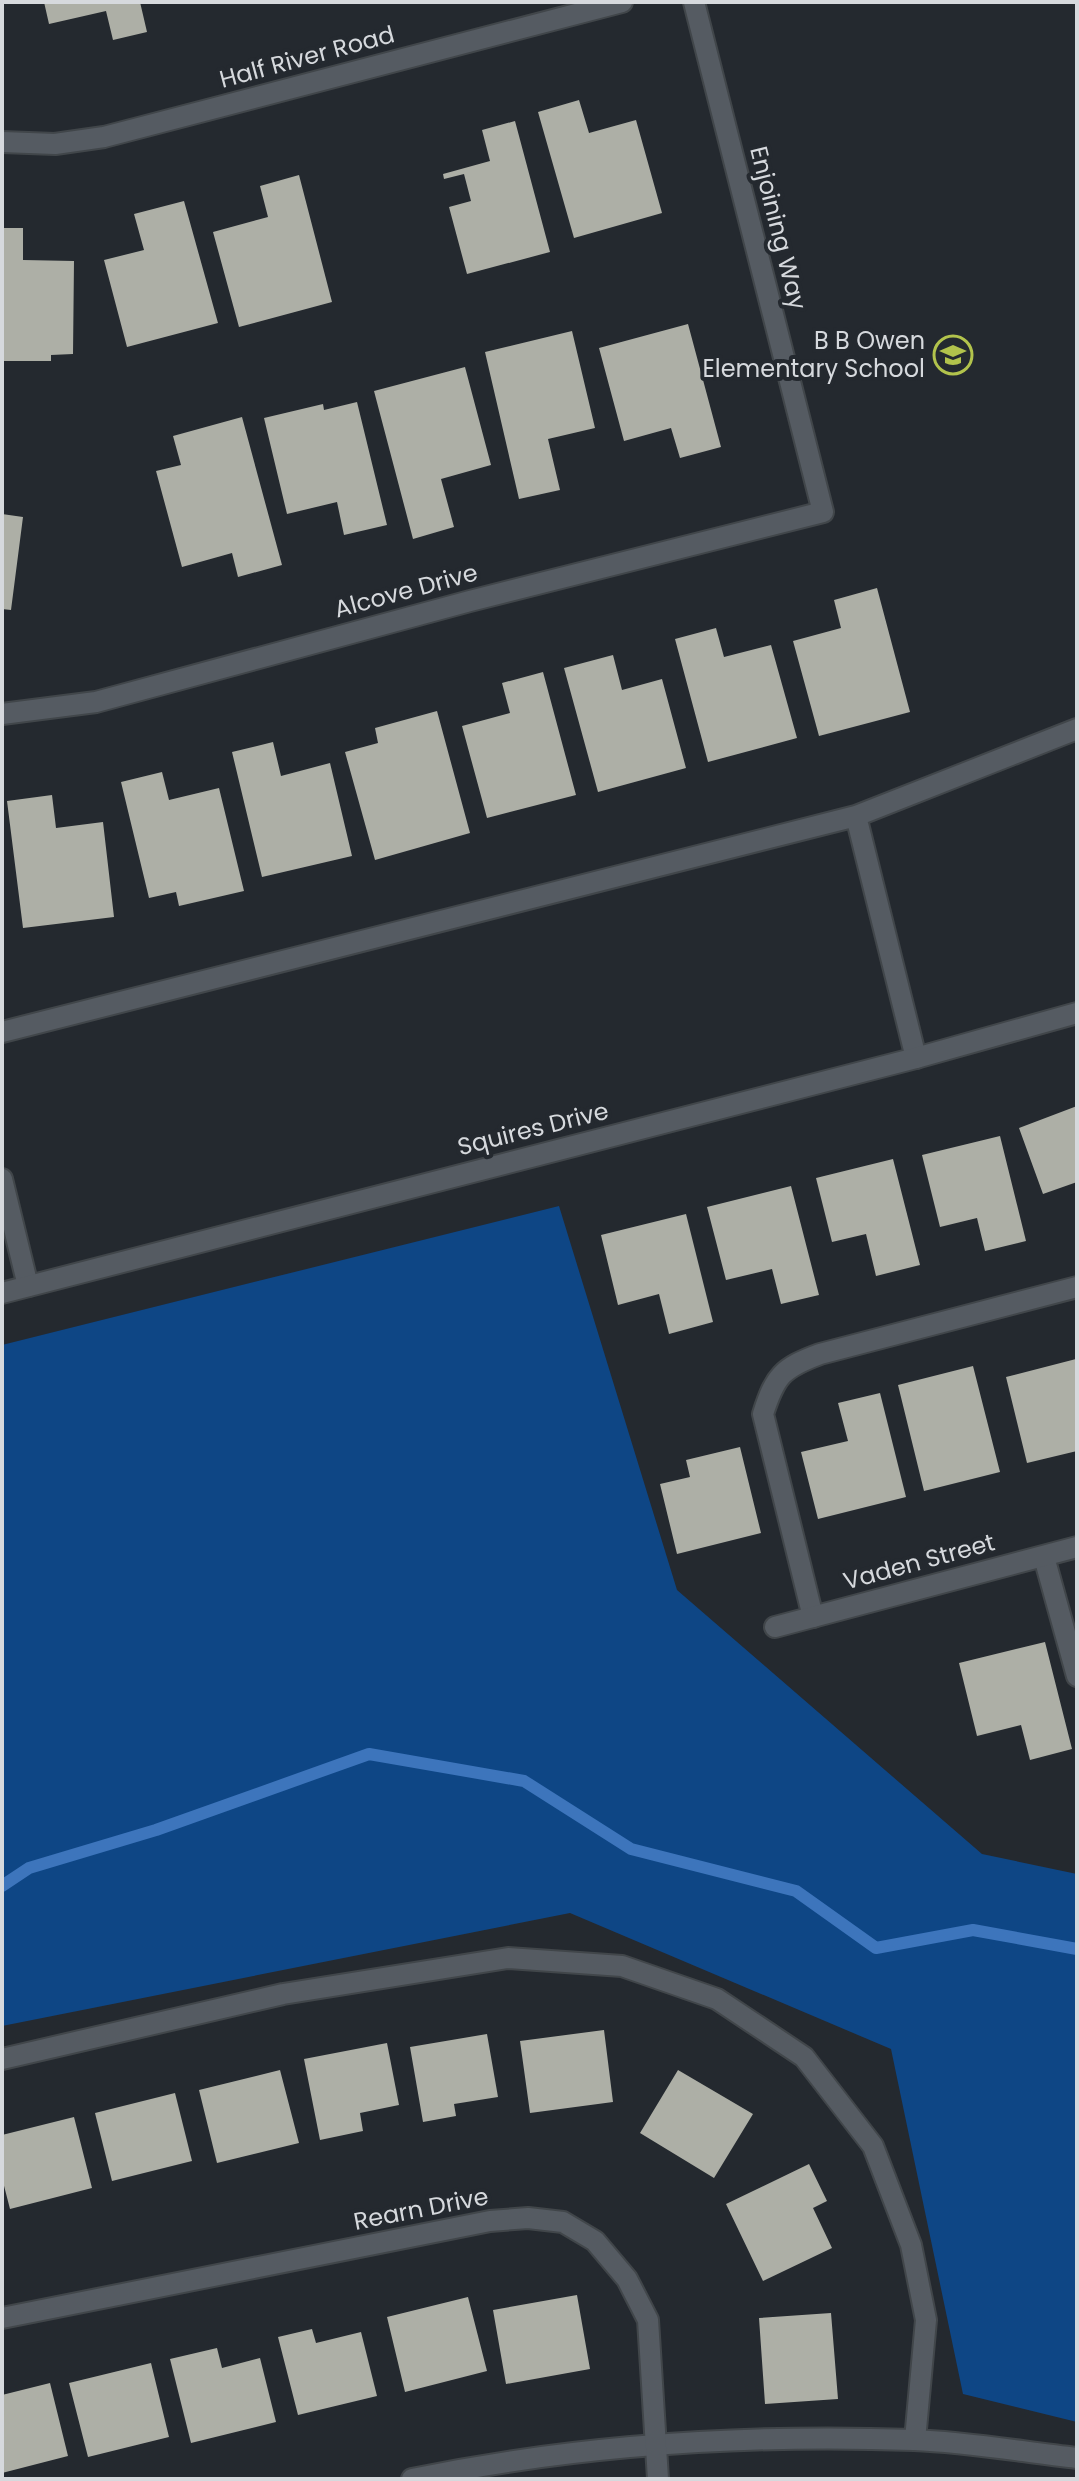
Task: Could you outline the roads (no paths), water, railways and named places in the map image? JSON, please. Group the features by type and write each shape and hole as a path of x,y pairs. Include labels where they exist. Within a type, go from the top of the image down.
{"street":[{"name":"Half River Road","path":"2,142 55,144 104,137 622,2"},
{"name":"Enjoining Way","path":"694,2 823,512"},
{"name":"Alcove Drive","path":"2,714 96,702 470,601 823,512"},
{"path":"2,1032 856,816 1077,729"},
{"path":"856,816 916,1058"},
{"name":"Squires Drive","path":"2,1293 916,1058 1077,1013"},
{"path":"2,1179 28,1286"},
{"path":"813,1617 763,1414 772,1384 790,1365 820,1354 1077,1287"},
{"name":"Vaden Street","path":"775,1627 1077,1547"},
{"path":"1044,1557 1077,1676"},
{"path":"2,2059 283,1994 508,1958 622,1966 717,1999 804,2057 873,2146 911,2245 926,2320 915,2440"},
{"name":"Rearn Drive","path":"2,2318 490,2221 528,2218 563,2222 595,2241 627,2279 648,2320 658,2479"},
{"path":"412,2479 508,2459 656,2442 915,2440 1077,2458"}],"waterway":[{"path":"2,1886 29,1868 156,1830 369,1754 524,1781 631,1849 796,1891 876,1948 973,1930 1077,1949"}],"place":[{"name":"B B Owen Elementary School","path":"953,355"}]}
